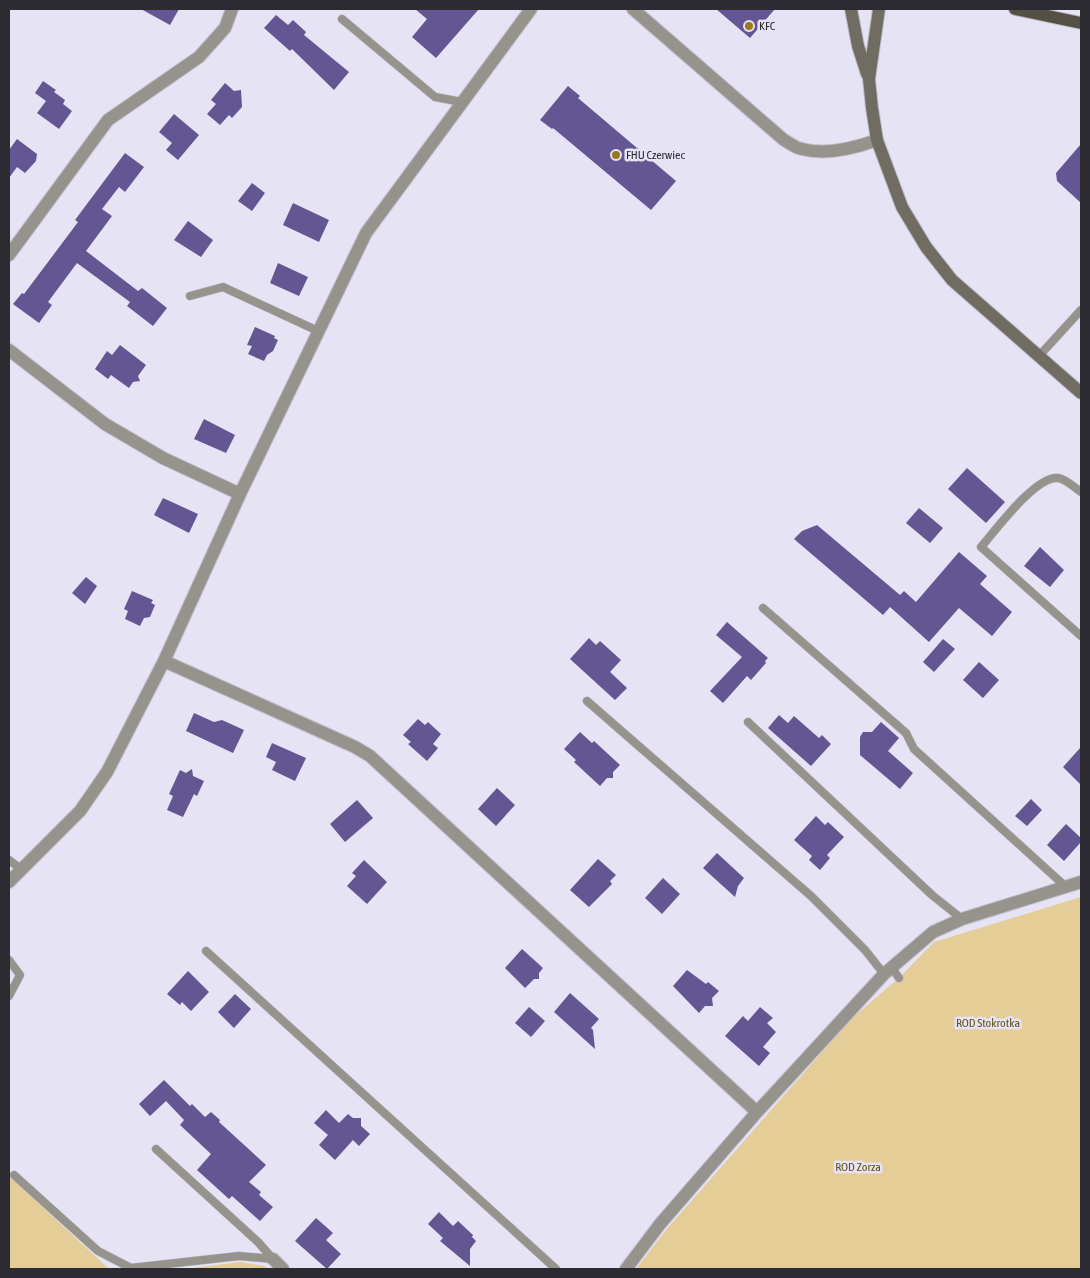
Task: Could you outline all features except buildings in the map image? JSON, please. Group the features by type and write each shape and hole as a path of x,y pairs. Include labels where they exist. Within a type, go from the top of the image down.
{"main road":[{"path":"1016,9 1081,23"}],"street":[{"path":"9,255 108,120 199,57 225,28 232,9"},
{"path":"9,882 80,812 107,772 164,662 240,494 366,233 531,9"},
{"path":"633,9 784,140 799,149 830,150 864,145 877,140"},
{"path":"851,9 858,46 869,79 877,140 902,207 926,247 952,280 1081,393"},
{"path":"869,79 879,9"},
{"path":"9,350 105,424 163,458 240,494"},
{"path":"164,662 355,747 370,756 757,1112"},
{"path":"626,1269 660,1224 757,1112 934,932 962,919 1081,882"},
{"path":"273,1259 284,1269"}],"lane":[{"path":"342,19 435,97 462,102"},
{"path":"190,296 223,287 318,331"},
{"path":"1039,356 1081,310"},
{"path":"1081,492 1060,478 1048,478 1025,497 981,547 1081,636"},
{"path":"763,608 906,734 914,749 1065,886"},
{"path":"586,700 811,896 864,950 892,973"},
{"path":"748,722 932,895 962,919"},
{"path":"9,860 21,869"},
{"path":"206,951 556,1269"},
{"path":"9,960 20,975 9,996"},
{"path":"156,1149 258,1242 273,1259"},
{"path":"14,1176 98,1251 130,1268 239,1256 273,1259"}],"green space":[{"path":"1081,897 1081,1269 636,1269 666,1230 851,1019 899,978 934,942"},
{"path":"9,1176 109,1269 9,1269"},
{"path":"240,1262 264,1266 269,1269 185,1269"}],"place":[{"name":"KFC","path":"749,26"},
{"name":"FHU Czerwiec","path":"616,155"}],"park label":[{"name":"ROD Stokrotka","path":"988,1023"},
{"name":"ROD Zorza","path":"858,1167"}]}
